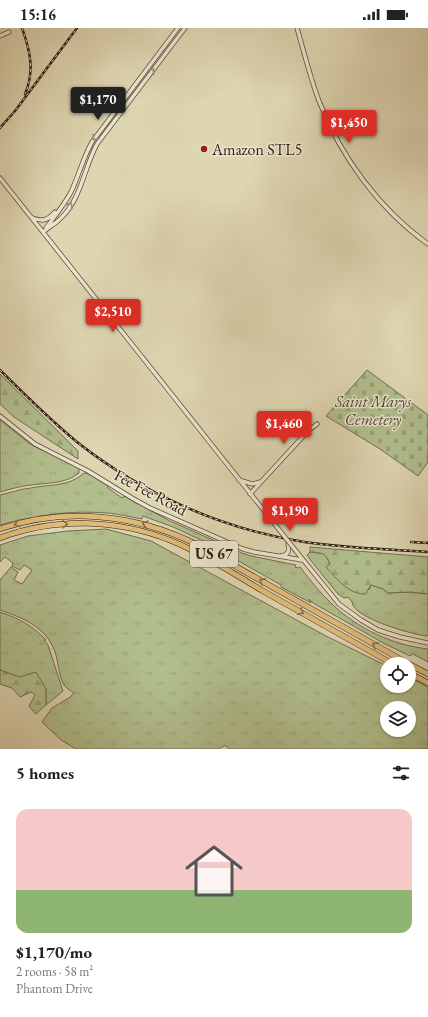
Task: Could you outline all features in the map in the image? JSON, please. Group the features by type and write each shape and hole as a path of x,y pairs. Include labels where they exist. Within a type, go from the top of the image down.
{"highway":[{"name":"US 67","path":"0,530 40,519 80,516 120,519 159,528 202,547 397,657"},
{"name":"US 67","path":"0,538 41,527 81,523 121,527 153,534 172,541 196,553 381,657"},
{"name":"US 67","path":"416,668 428,674"},
{"path":"416,677 428,683"}],"street":[{"path":"43,232 72,190 86,152 92,142 178,28"},
{"path":"43,232 61,218 69,207 77,192 91,154 97,144 185,28"},
{"path":"297,28 319,100 330,126 344,152 378,199 400,221 428,244"},
{"path":"0,36 9,32"},
{"path":"0,178 302,560 339,604 360,620 378,630 400,637 428,643"},
{"path":"31,217 45,220 50,218 62,206"},
{"name":"Fee Fee Road","path":"0,416 35,444 88,471 150,508 233,545 254,552 302,560"},
{"path":"250,494 307,432 317,424"},
{"path":"239,480 252,484 262,480"},
{"path":"276,556 287,554 289,552 288,542"}],"green space":[{"name":"Saint Marys Cemetery","path":"367,370 428,415 428,462 418,476 380,449 326,416"},
{"path":"0,374 78,451 78,459 14,417 0,404"},
{"path":"0,420 30,444 79,468 79,473 74,477 62,481 23,486 0,492"},
{"path":"84,473 89,474 107,485 108,488 122,498 124,496 168,520 242,553 296,565 295,567 298,568 300,567 311,582 342,613 365,628 389,640 428,649 428,662 413,654 410,656 385,644 313,603 309,599 311,603 203,541 173,527 143,516 142,519 108,513 81,512 27,518 0,525 0,495 23,489 65,483 78,478"},
{"path":"106,529 151,541 326,636 380,663 380,693 416,693 416,681 428,687 428,749 229,749 225,745 219,749 76,749 61,740 42,722 52,708 69,698 74,693 64,685 52,646 41,631 34,625 0,610 0,580 11,567 18,572 14,580 22,584 32,570 24,565 20,570 12,566 13,563 5,557 0,562 0,545 28,536 68,531"},
{"path":"310,547 428,557 428,594 410,592 388,593 383,589 371,585 365,594 353,591 343,585 326,567 330,564 325,555 310,552"},
{"path":"310,552 325,555 330,564 326,567 369,590 371,585 383,589 388,593 410,592 428,594 428,636 410,633 385,625 362,614 355,608 348,597 344,598 338,594 307,555"},
{"path":"0,612 24,623 46,640 44,640 48,645 63,691 46,705 46,689 0,670"},
{"path":"0,670 20,677 36,672 46,689 46,705 36,714 29,706 35,695 31,692 20,697 12,688 0,684"}],"railway":[{"path":"22,28 29,52 31,69 25,94"},
{"path":"0,128 15,111 77,28"},
{"path":"0,370 47,416 102,461 129,478 184,507 243,528 304,542 350,547 428,552"},
{"path":"411,542 428,543"}],"place":[{"name":"Amazon STL5","path":"204,149"}]}
